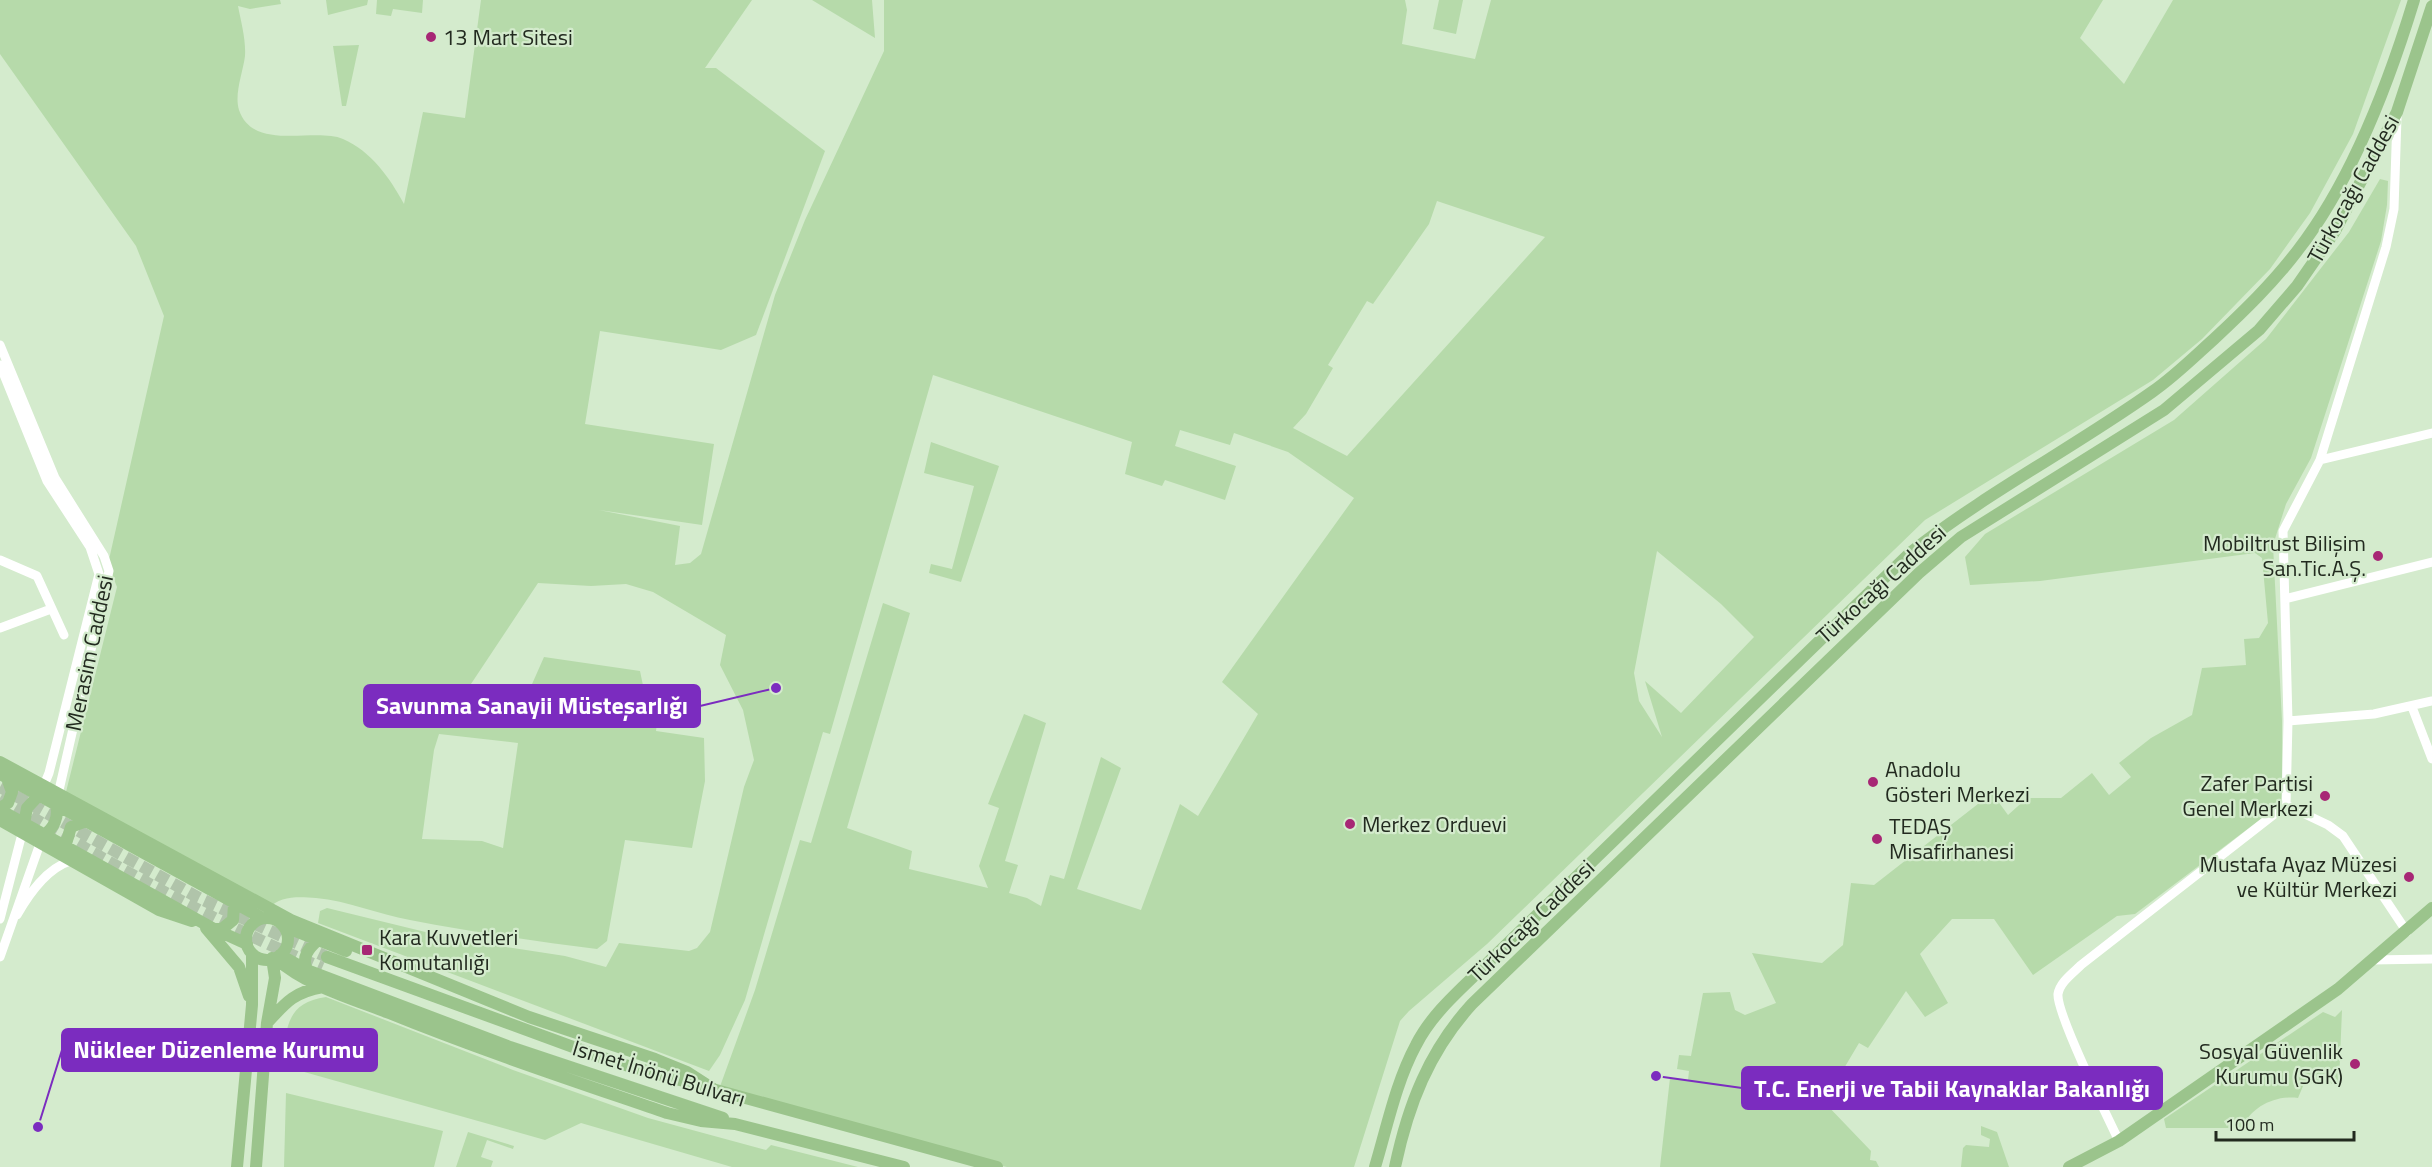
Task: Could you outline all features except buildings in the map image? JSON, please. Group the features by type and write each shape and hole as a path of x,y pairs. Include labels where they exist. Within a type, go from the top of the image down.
{"main road":[{"path":"2413,4 2431,13"},
{"name":"Türkocağı Caddesi","path":"1375,1164 1404,1070 1416,1044 1430,1023 1472,978 1910,553 1952,520 2153,392 2187,364 2271,283 2300,248 2361,142 2413,4"},
{"name":"Türkocağı Caddesi","path":"1395,1167 1418,1085 1428,1063 1449,1030 1472,1004 1919,573 1961,537 2164,410 2259,330 2297,286 2335,231 2397,112 2428,36 2431,13"},
{"path":"2405,28 2428,36"},
{"path":"1952,520 1961,537"},
{"path":"0,762 42,790 56,805 84,822 262,918 275,919 285,927 447,992 718,1092"},
{"path":"3,776 42,790 57,792 221,884 291,920 530,1017 655,1059 687,1072 718,1092"},
{"path":"3,776 12,792 8,803 0,809 23,829"},
{"path":"1676,781 1694,790"},
{"path":"23,829 27,808 42,790"},
{"path":"1665,792 1682,801"},
{"path":"41,839 55,823 58,812 56,805"},
{"path":"0,820 41,839 70,861 159,910 179,919 199,920 239,967 252,1005"},
{"path":"65,847 71,827 84,822"},
{"path":"41,839 65,847 199,920 250,949 261,958 276,957 510,1047 735,1124"},
{"path":"214,929 222,929 232,920 232,900"},
{"path":"2069,1167 2119,1141 2338,989 2432,908"},
{"path":"237,1167 252,1005 248,931 262,918"},
{"path":"256,1167 267,1023 275,978 276,957 288,939 285,927"},
{"path":"307,970 304,964 307,952 318,940"},
{"path":"276,957 290,971 323,987 432,1030 667,1113 701,1121 735,1124"},
{"name":"İsmet İnönü Bulvarı","path":"597,1075 325,962 562,1045 718,1092 997,1167"},
{"path":"267,1023 291,997 307,990 323,987"},
{"name":"İsmet İnönü Bulvarı","path":"735,1124 904,1167"}],"street":[{"path":"2286,806 2288,721 2283,531 2320,460 2386,247 2394,209 2393,159 2397,112"},
{"name":"Merasim Caddesi","path":"0,345 55,478 104,556 110,571 57,792 56,805"},
{"name":"Merasim Caddesi","path":"0,364 47,481 90,547 98,565 97,586 42,790"},
{"path":"2320,460 2432,433"},
{"path":"0,560 37,576 64,635"},
{"path":"2285,599 2432,562"},
{"path":"0,627 51,609"},
{"path":"2288,721 2342,718 2412,707 2432,701"},
{"path":"2412,707 2432,759"},
{"path":"2286,806 2328,825 2343,836 2406,932"},
{"path":"2119,1141 2088,1077 2062,1009 2058,995 2062,984 2094,955 2286,806"},
{"path":"0,919 23,829"},
{"path":"0,957 41,839"},
{"path":"9,930 18,913 45,878 58,865 70,861"},
{"path":"2372,960 2432,959"}],"green space":[{"path":"0,0 280,0 281,4 250,9 238,6 245,56 238,90 238,104 246,123 257,131 271,134 331,136 353,144 379,166 404,204 423,112 465,118 481,0 752,0 705,68 716,68 825,151 756,335 721,350 600,331 585,424 714,444 702,525 599,510 680,526 675,565 690,563 701,554 775,295 805,220 884,51 884,0 1405,0 1407,10 1402,44 1475,59 1491,0 2103,0 2080,38 2124,84 2173,0 2401,0 2353,134 2310,213 2270,269 2202,339 2153,380 1925,520 1487,944 1409,1011 1400,1021 1354,1167 1007,1167 958,1157 718,1092 755,990 800,840 811,843 883,603 910,613 847,828 912,851 909,869 988,888 979,866 999,808 988,804 1024,714 1046,723 1005,861 1018,865 1009,893 1027,898 1041,906 1050,875 1064,879 1101,757 1121,768 1077,889 1141,910 1180,804 1198,816 1258,714 1222,682 1354,498 1288,452 1234,433 1230,445 1180,430 1175,446 1236,466 1225,500 1165,480 1162,486 1125,474 1132,442 933,375 830,734 823,732 745,1000 720,1055 709,1071 318,923 320,911 327,908 454,939 565,956 606,967 619,943 689,951 697,948 710,932 744,787 754,760 743,710 720,665 726,635 653,592 626,584 591,586 538,583 463,696 521,709 544,657 640,671 645,695 644,715 658,715 656,731 704,738 705,781 692,848 625,840 607,941 597,949 433,924 316,898 284,899 273,904 269,909 65,796 117,587 108,564 164,316 136,246 0,54","holes":["1437,201 1545,237 1347,456 1293,428 1306,414 1333,368 1328,365 1367,301 1373,304 1429,224","1657,551 1721,604 1754,637 1681,713 1645,681 1662,737 1639,701 1634,673","439,734 518,743 503,848 482,841 422,839 434,750"]},
{"path":"326,0 368,0 367,5 328,15"},
{"path":"377,0 423,0 422,13 393,9 391,16 376,14"},
{"path":"812,0 872,0 875,38"},
{"path":"1439,0 1463,0 1456,34 1433,29"},
{"path":"359,45 346,106 342,106 333,46"},
{"path":"2380,179 2388,181 2381,241 2311,458 2286,504 2273,545 2282,721 2282,803 2135,914 2117,916 2033,975 1994,919 1952,919 1920,954 1948,1003 1925,1017 1906,991 1868,1048 1859,1043 1824,1102 1871,1151 1870,1160 1876,1161 1879,1167 1660,1167 1670,1078 1688,1080 1689,1071 1677,1069 1679,1055 1691,1056 1703,993 1730,992 1735,1010 1745,1015 1776,1003 1752,953 1822,963 1843,945 1851,883 1874,885 1992,793 2008,815 2027,798 2061,798 2092,773 2109,795 2131,777 2119,763 2151,738 2192,715 2202,668 2246,665 2244,639 2259,638 2268,623 2262,558 2255,553 2040,581 1970,585 1965,557 1985,534 2174,420 2266,339 2349,232"},
{"path":"931,442 999,466 961,582 929,573 931,564 952,569 974,486 924,473"},
{"path":"326,997 513,1070 648,1118 766,1150 771,1145 858,1167 732,1167 581,1123 545,1140 283,1066 287,1030 295,1012 312,1000"},
{"path":"2342,1010 2339,1082 2332,1084 2326,1079 2303,1086 2298,1098 2281,1098 2265,1104 2251,1114 2242,1128 2166,1128 2164,1119 2323,1012 2335,1017"},
{"path":"286,1093 443,1131 434,1167 284,1167"},
{"path":"1981,1126 1997,1132 2009,1167 1961,1167 1963,1148 1966,1145 1989,1147 1990,1139 1981,1135"},
{"path":"468,1132 514,1146 513,1149 487,1140 481,1157 493,1161 491,1167 456,1167"}],"tunnel":[{"path":"0,787 199,898 327,957"},
{"path":"0,798 158,889 322,968"}],"place":[{"name":"13 Mart Sitesi","path":"431,37"},
{"name":"Mobiltrust Bilişim San.Tic.A.Ş.","path":"2378,556"},
{"name":"Savunma Sanayii Müsteşarlığı","path":"776,688"},
{"name":"Anadolu Gösteri Merkezi","path":"1873,782"},
{"name":"Zafer Partisi Genel Merkezi","path":"2325,796"},
{"name":"Merkez Orduevi","path":"1350,824"},
{"name":"TEDAŞ Misafirhanesi","path":"1877,839"},
{"name":"Mustafa Ayaz Müzesi ve Kültür Merkezi","path":"2409,877"},
{"name":"Kara Kuvvetleri Komutanlığı","path":"367,950"},
{"name":"Sosyal Güvenlik Kurumu (SGK)","path":"2355,1064"},
{"name":"T.C. Enerji ve Tabii Kaynaklar Bakanlığı","path":"1656,1076"},
{"name":"Nükleer Düzenleme Kurumu","path":"38,1127"}]}
